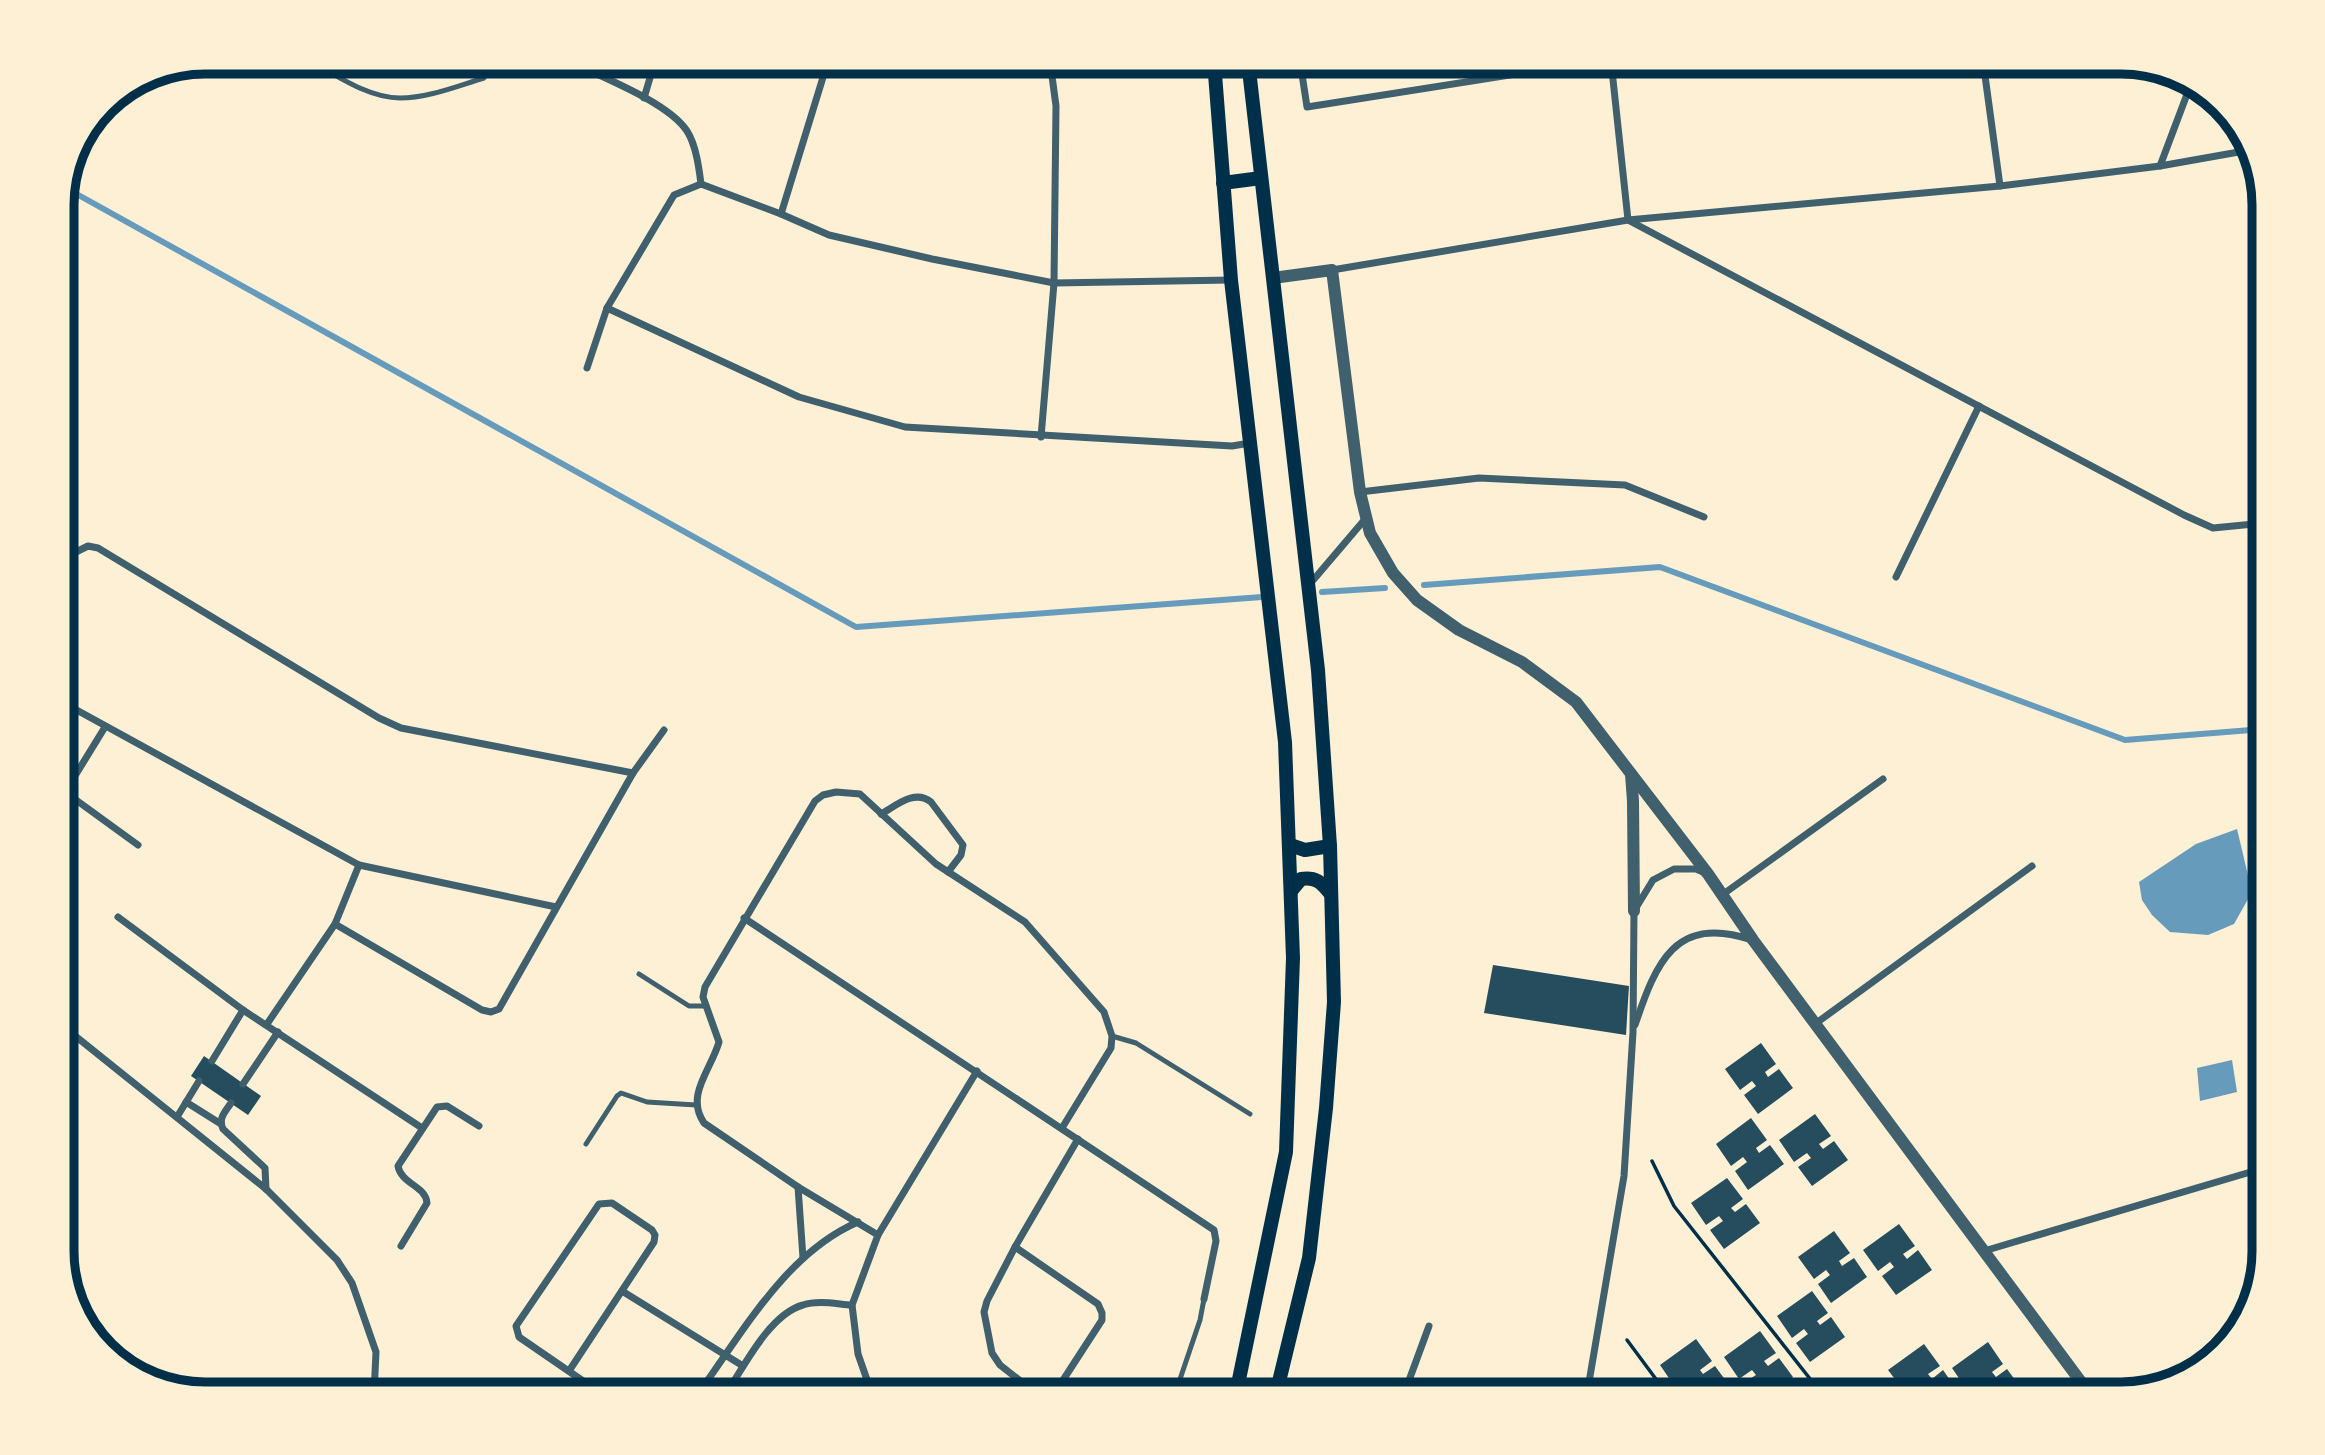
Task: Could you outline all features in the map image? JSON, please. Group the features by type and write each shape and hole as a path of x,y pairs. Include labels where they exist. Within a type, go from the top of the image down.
{"main road":[{"path":"1215,74 1231,280 1286,742 1293,958 1286,1152 1238,1382"},
{"path":"1249,74 1309,585 1325,752 1334,1002 1326,1108 1309,1258 1279,1382"},
{"path":"1223,183 1261,178"},
{"path":"1290,845 1305,850 1330,846"},
{"path":"1291,891 1301,879 1311,878 1320,880 1331,894"}],"street":[{"path":"595,74 663,108 687,131 701,184"},
{"path":"644,98 651,74"},
{"path":"780,214 824,74"},
{"path":"1041,436 1054,283 1056,106 1052,74"},
{"path":"1302,74 1307,107 1516,74"},
{"path":"1612,74 1628,220"},
{"path":"1985,74 2000,186"},
{"path":"2160,166 2188,92"},
{"path":"1273,278 1628,220 2000,186 2160,166 2240,152"},
{"path":"587,368 607,308 674,195 701,184 829,234 932,259 1054,283 1231,280"},
{"path":"1628,220 2213,528 2251,524"},
{"path":"1332,270 1360,492 1370,533 1393,573 1418,600 1459,630 1522,662 1576,702 1708,874 1753,940 2081,1382"},
{"path":"607,308 799,397 905,427 1232,446 1250,443"},
{"path":"1895,577 1979,406"},
{"path":"1360,492 1479,478 1625,485 1704,517"},
{"path":"1309,585 1366,518"},
{"path":"74,553 88,546 98,548 379,718 401,728 633,773"},
{"path":"74,709 359,865 556,907"},
{"path":"74,776 105,727"},
{"path":"335,924 482,1010 491,1012 499,1009 633,773 664,730"},
{"path":"1589,1382 1624,1176 1633,1032 1634,814 1631,774"},
{"path":"1722,895 1883,779"},
{"path":"878,1235 798,1187 704,1123 696,1105 697,1094 719,1042 703,997 705,987 815,801 823,795 860,794 936,864 1025,922 1104,1012 1112,1035 1111,1048 1062,1128"},
{"path":"881,814 915,796 931,802 962,845 961,855 948,872"},
{"path":"74,801 138,845"},
{"path":"267,1024 335,924 359,865"},
{"path":"1815,1024 2032,866"},
{"path":"1634,911 1653,880 1674,869 1696,869 1708,874"},
{"path":"118,917 243,1010 422,1128"},
{"path":"744,918 1214,1230 1216,1241 1204,1299"},
{"path":"1633,1032 1650,979 1666,954 1692,936 1717,931 1753,940"},
{"path":"212,1061 243,1010"},
{"path":"243,1084 278,1032"},
{"path":"74,1037 266,1189 337,1260 352,1283 376,1352 375,1382"},
{"path":"868,1382 858,1354 852,1305 878,1235 977,1072"},
{"path":"177,1117 199,1082"},
{"path":"186,1102 221,1124 265,1168 266,1189"},
{"path":"221,1124 221,1119 231,1103"},
{"path":"401,1246 427,1203 424,1194 401,1177 398,1166 422,1128 437,1107 442,1106 447,1106 479,1126"},
{"path":"1022,1382 1000,1365 992,1353 985,1323 987,1301 1078,1139"},
{"path":"1983,1251 2252,1172"},
{"path":"798,1187 803,1258"},
{"path":"569,1371 654,1242 655,1235 652,1230 612,1203 604,1202 599,1205 516,1326 519,1336 569,1371 585,1382"},
{"path":"707,1382 776,1288 803,1258 829,1236 858,1222"},
{"path":"1015,1247 1098,1304 1102,1312 1102,1320 1062,1382"},
{"path":"622,1291 743,1366"},
{"path":"733,1382 767,1332 790,1310 813,1303 852,1305"},
{"path":"1408,1382 1429,1326"}],"lane":[{"path":"336,74 373,93 398,98 421,96 484,78 486,74"},
{"path":"639,974 689,1006 707,1006"},
{"path":"1112,1035 1136,1043 1250,1114"},
{"path":"586,1144 621,1093 647,1102 696,1105"},
{"path":"1179,1382 1200,1320 1204,1299"}],"path":[{"path":"1653,1161 1674,1206 1813,1382"},
{"path":"1627,1340 1658,1382"}],"water":[{"path":"2237,829 2252,891 2234,924 2208,935 2170,932 2152,915 2142,900 2139,882 2196,844"},
{"path":"2232,1060 2237,1092 2200,1101 2197,1068"}],"building":[{"path":"1493,965 1629,986 1626,1035 1484,1013"},
{"path":"1761,1043 1776,1064 1765,1072 1768,1077 1779,1069 1793,1088 1758,1114 1744,1095 1756,1086 1752,1081 1740,1090 1725,1069"},
{"path":"204,1056 261,1096 248,1115 191,1076"},
{"path":"1815,1114 1831,1136 1819,1144 1823,1149 1834,1141 1848,1160 1812,1186 1798,1167 1811,1158 1807,1153 1794,1162 1779,1140"},
{"path":"1751,1118 1767,1140 1756,1148 1759,1153 1770,1145 1784,1164 1748,1190 1735,1171 1747,1162 1743,1157 1731,1166 1716,1144"},
{"path":"1727,1178 1743,1199 1731,1208 1735,1212 1746,1204 1760,1223 1724,1249 1710,1230 1723,1221 1719,1216 1706,1225 1691,1203"},
{"path":"1899,1224 1915,1246 1903,1254 1907,1259 1918,1250 1932,1270 1896,1295 1882,1276 1894,1267 1890,1262 1878,1271 1863,1250"},
{"path":"1834,1231 1850,1253 1839,1261 1842,1266 1854,1258 1867,1277 1831,1303 1818,1284 1830,1275 1826,1270 1814,1279 1798,1257"},
{"path":"1812,1291 1828,1313 1817,1321 1820,1325 1831,1317 1845,1337 1810,1362 1796,1343 1808,1334 1804,1329 1792,1338 1777,1316"},
{"path":"1760,1331 1776,1353 1764,1361 1768,1366 1779,1358 1793,1377 1786,1382 1745,1382 1756,1375 1752,1370 1739,1379 1724,1357"},
{"path":"1696,1339 1712,1361 1700,1370 1703,1374 1715,1366 1727,1382 1690,1382 1687,1378 1682,1382 1672,1382 1660,1365"},
{"path":"1988,1342 2003,1364 1992,1372 1996,1377 2007,1369 2017,1382 1962,1382 1952,1368"},
{"path":"1924,1344 1940,1366 1928,1374 1932,1379 1943,1370 1951,1382 1897,1382 1888,1370"}],"waterway":[{"path":"74,193 856,627 1262,597"},
{"path":"1424,585 1660,567 2125,740 2252,730"},
{"path":"1322,592 1385,588"}]}
